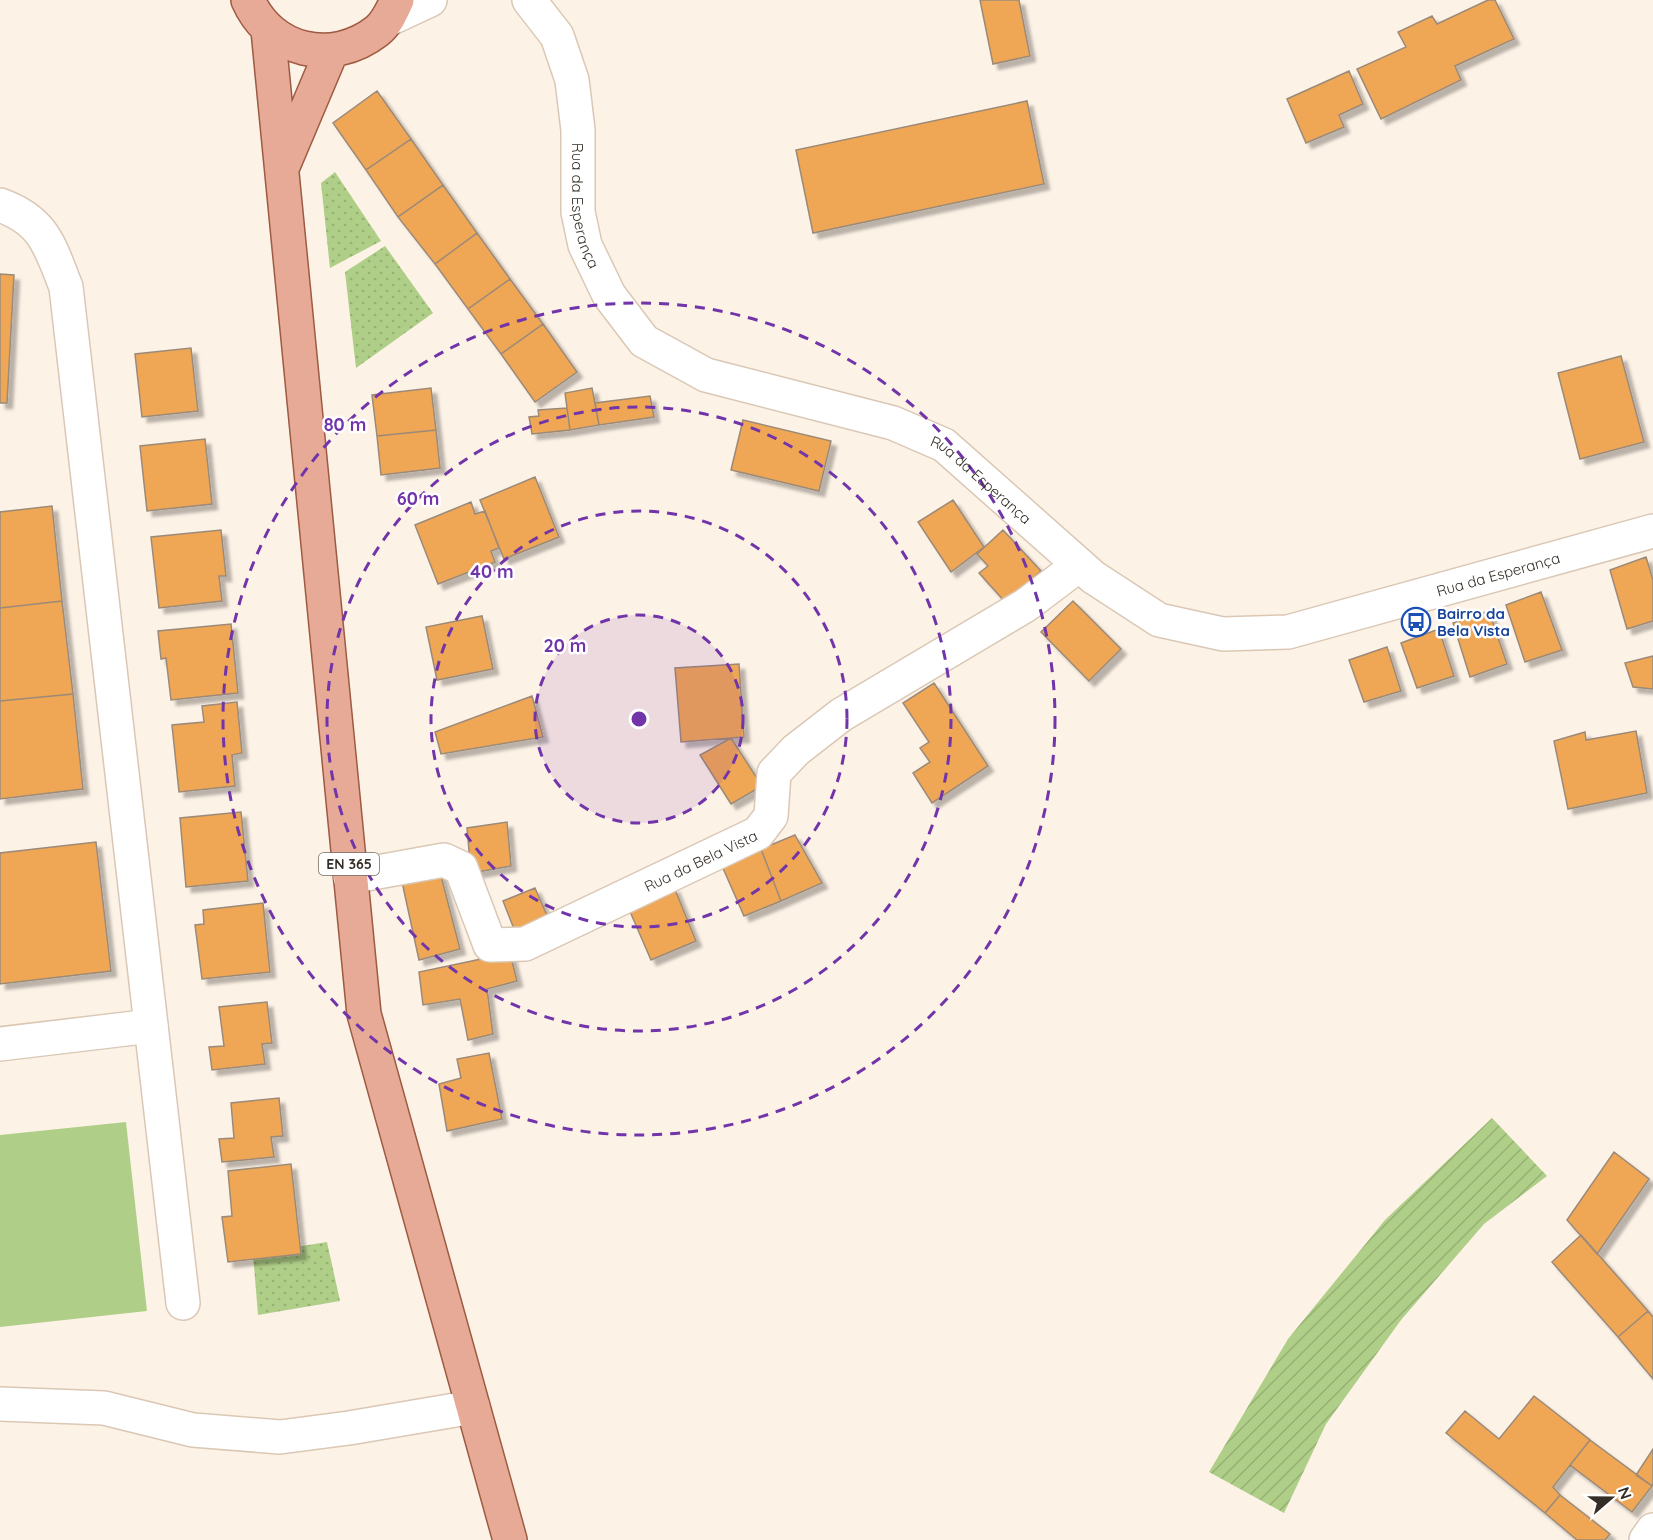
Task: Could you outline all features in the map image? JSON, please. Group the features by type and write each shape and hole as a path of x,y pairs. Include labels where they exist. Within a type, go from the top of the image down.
{"main road":[{"path":"248,0 268,30 291,45 311,51 339,49 363,39 378,30 392,10"},
{"path":"268,30 282,170"},
{"path":"282,170 332,50"},
{"name":"EN 365","path":"282,170 364,1014 510,1540"}],"street":[{"path":"392,10 430,0"},
{"name":"Rua da Esperança","path":"526,1 557,36 572,80 578,130 578,212 585,246 609,295 644,341 706,375 893,423 944,445 1093,577 1159,620 1223,634 1288,632 1653,531"},
{"path":"0,205 20,212 47,239 66,288 183,1303"},
{"name":"Rua da Bela Vista","path":"351,877 444,860 461,868 490,945 525,944 758,833 771,816 774,773 796,750 841,715 1026,605 1079,565"},
{"path":"0,1044 151,1026"},
{"path":"0,1404 104,1408 193,1430 280,1437 473,1407"},
{"path":"1646,1540 1653,1530"}],"green space":[{"path":"335,172 381,241 330,268 321,183"},
{"path":"385,246 433,313 356,368 345,272"},
{"path":"1492,1118 1547,1176 1484,1224 1401,1320 1326,1424 1284,1513 1209,1472 1288,1339 1385,1220"},
{"path":"126,1122 147,1311 0,1327 0,1135"},
{"path":"327,1242 340,1301 258,1315 253,1254"}],"building":[{"path":"980,0 1019,0 1030,56 993,64"},
{"path":"1488,0 1495,0 1514,39 1455,66 1461,80 1381,119 1357,69 1406,47 1398,32 1432,16 1437,24"},
{"path":"1349,71 1363,104 1339,115 1344,127 1306,143 1287,99"},
{"path":"377,91 411,139 366,170 333,123"},
{"path":"1027,101 1044,184 813,233 796,150"},
{"path":"411,139 443,185 398,217 366,170"},
{"path":"443,185 477,233 435,264 398,217"},
{"path":"477,233 510,279 468,309 435,264"},
{"path":"0,274 14,275 7,403 0,403"},
{"path":"510,279 543,324 501,354 468,309"},
{"path":"543,324 577,372 535,402 501,354"},
{"path":"191,348 198,411 142,417 135,354"},
{"path":"1621,356 1644,442 1580,459 1558,373"},
{"path":"431,388 436,430 377,436 372,395"},
{"path":"592,388 599,425 570,430 565,393"},
{"path":"650,396 654,417 599,425 595,403"},
{"path":"567,408 570,430 532,434 529,417 539,416 538,410"},
{"path":"743,420 831,441 819,491 731,470"},
{"path":"436,430 440,468 381,475 377,436"},
{"path":"205,439 212,504 147,511 140,446"},
{"path":"535,477 559,537 504,559 480,500"},
{"path":"953,500 984,547 951,572 918,522"},
{"path":"471,502 475,514 485,511 499,548 491,551 495,562 438,584 415,525"},
{"path":"52,506 62,601 0,608 0,512"},
{"path":"221,530 226,576 219,576 222,601 159,608 151,537"},
{"path":"1003,530 1041,571 1006,603 979,573 988,566 977,554"},
{"path":"1646,557 1653,580 1653,621 1627,629 1610,570"},
{"path":"1541,592 1562,650 1525,662 1506,605"},
{"path":"62,601 73,694 0,701 0,608"},
{"path":"1073,601 1121,649 1089,681 1041,632"},
{"path":"1489,611 1507,664 1470,677 1453,623"},
{"path":"482,616 493,669 437,680 426,627"},
{"path":"231,624 238,693 171,700 166,658 161,659 158,631"},
{"path":"1439,629 1454,676 1417,688 1401,643"},
{"path":"1387,647 1401,691 1364,702 1349,660"},
{"path":"1653,656 1653,689 1633,687 1625,663"},
{"path":"739,664 744,737 681,742 675,668"},
{"path":"934,683 988,766 932,803 913,773 930,762 920,748 929,742 903,703"},
{"path":"73,694 83,789 0,799 0,701"},
{"path":"532,696 543,737 441,754 435,732"},
{"path":"237,702 242,753 232,755 235,786 179,792 172,725 204,722 202,706"},
{"path":"1636,731 1647,793 1568,809 1554,741 1585,732 1586,740"},
{"path":"731,738 762,786 731,804 700,755"},
{"path":"241,812 248,881 186,887 180,818"},
{"path":"507,822 511,866 471,873 467,828"},
{"path":"795,835 822,883 781,901 761,849"},
{"path":"96,842 111,971 0,984 0,853"},
{"path":"761,849 781,901 744,916 722,866"},
{"path":"440,872 460,949 419,960 402,882"},
{"path":"674,887 696,941 651,960 628,907"},
{"path":"535,888 549,920 516,934 503,901"},
{"path":"263,903 270,972 202,979 195,925 204,924 203,910"},
{"path":"510,953 517,981 487,989 493,1034 468,1040 460,999 423,1005 419,972"},
{"path":"267,1002 272,1043 262,1044 265,1064 212,1070 209,1047 224,1046 219,1007"},
{"path":"489,1053 502,1119 447,1131 439,1084 461,1078 457,1059"},
{"path":"279,1098 283,1136 271,1137 274,1157 222,1162 219,1139 234,1138 231,1103"},
{"path":"1614,1152 1649,1179 1597,1254 1567,1220"},
{"path":"291,1164 301,1254 228,1262 222,1217 232,1216 228,1171"},
{"path":"1581,1235 1648,1311 1618,1337 1552,1262"},
{"path":"1648,1311 1653,1317 1653,1379 1618,1337"},
{"path":"1534,1396 1590,1440 1553,1487 1560,1495 1545,1513 1446,1433 1465,1411 1499,1439"},
{"path":"1590,1440 1652,1486 1632,1512 1570,1465"},
{"path":"1653,1449 1653,1484 1652,1486 1636,1475"},
{"path":"1560,1495 1610,1534 1605,1540 1577,1540 1545,1513"}],"place":[{"name":"Bairro da Bela Vista","path":"1416,622"}]}
